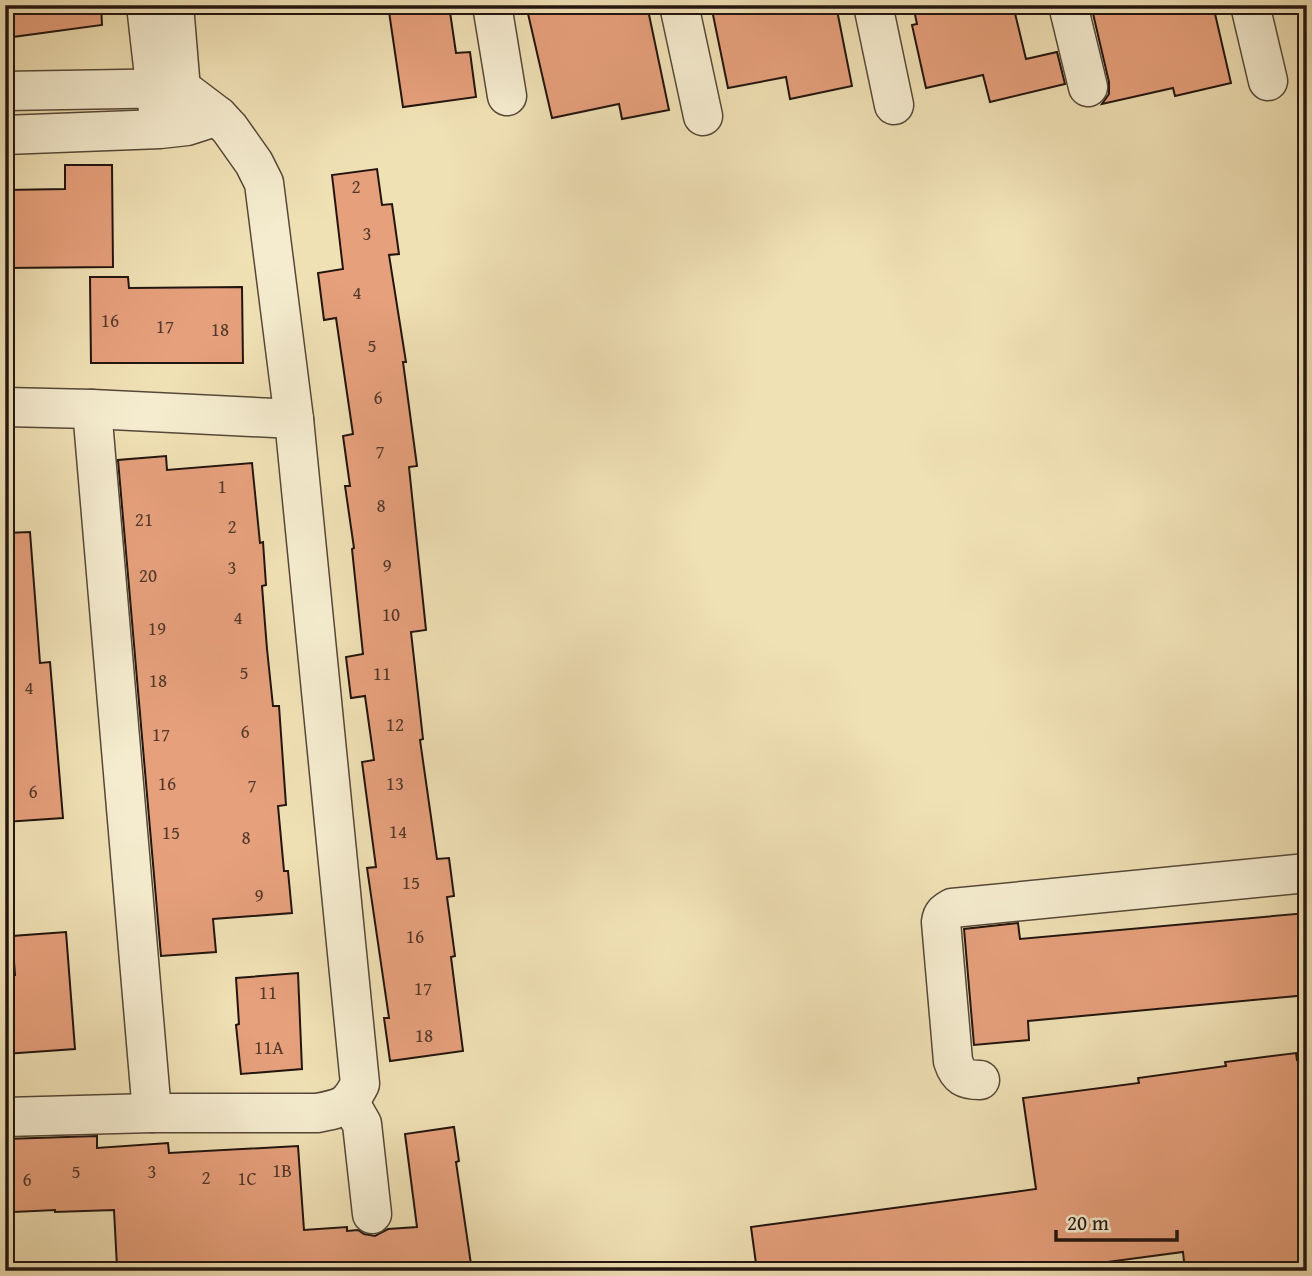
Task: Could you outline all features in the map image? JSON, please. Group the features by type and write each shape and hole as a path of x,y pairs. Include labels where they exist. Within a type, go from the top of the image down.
{"street":[{"path":"5,1117 152,1113 317,1113 338,1109 350,1103 360,1083 294,419 264,183 254,163 188,124 168,88 146,5"},
{"path":"174,5 168,88 188,124"},
{"path":"492,5 507,96"},
{"path":"679,5 703,116"},
{"path":"873,5 894,105"},
{"path":"1068,5 1088,87"},
{"path":"1250,5 1268,81"},
{"path":"5,91 168,88"},
{"path":"5,135 188,124"},
{"path":"5,407 294,419"},
{"path":"92,409 152,1113"},
{"path":"980,1080 961,1077 953,1062 941,922 946,911 953,908 1307,873"},
{"path":"350,1103 362,1124 372,1214"}],"building":[{"path":"5,5 101,5 102,25 5,38"},
{"path":"388,5 449,5 456,53 470,52 476,97 403,107"},
{"path":"526,5 647,5 669,110 622,119 619,104 552,118"},
{"path":"711,5 836,5 852,86 790,99 786,77 728,88"},
{"path":"913,5 1013,5 1026,59 1057,52 1065,84 990,102 983,75 926,88 912,25 917,24"},
{"path":"1091,5 1213,5 1231,83 1175,96 1173,88 1102,104 1109,94 1109,82"},
{"path":"65,165 112,165 113,267 5,268 5,190 65,189"},
{"path":"377,169 382,205 392,204 399,254 389,255 406,362 403,362 417,466 409,467 426,630 411,632 423,739 420,740 437,859 449,858 454,896 447,897 455,956 451,957 463,1051 390,1061 384,1018 389,1018 367,868 376,867 362,762 374,760 365,696 351,698 346,657 363,654 354,548 345,486 350,486 343,436 353,434 336,318 324,320 318,273 343,269 332,175"},
{"path":"90,277 128,277 129,288 242,287 243,363 91,363"},
{"path":"166,456 167,470 252,463 260,543 263,542 266,585 262,586 273,706 279,706 286,805 278,806 284,871 288,871 292,913 213,919 216,952 161,956 118,460"},
{"path":"30,532 40,663 50,662 63,818 5,822 5,533"},
{"path":"1307,913 1307,995 1028,1021 1029,1040 974,1045 964,929 1018,923 1020,939"},
{"path":"66,932 75,1049 5,1054 5,1020 13,1020 9,975 15,975 12,936"},
{"path":"298,973 302,1069 241,1074 236,1025 239,1024 236,978"},
{"path":"1296,1053 1297,1060 1307,1058 1307,1266 1270,1271 1249,1271 1248,1265 1185,1271 1183,1252 1077,1266 1078,1271 757,1271 751,1227 1036,1189 1023,1098 1139,1083 1138,1078 1226,1066 1225,1062"},
{"path":"454,1127 459,1161 456,1162 472,1271 146,1271 146,1265 117,1267 114,1210 5,1210 5,1139 97,1136 97,1148 168,1143 169,1153 298,1146 304,1230 347,1227 347,1231 358,1230 375,1236 388,1229 417,1227 405,1134"}]}
